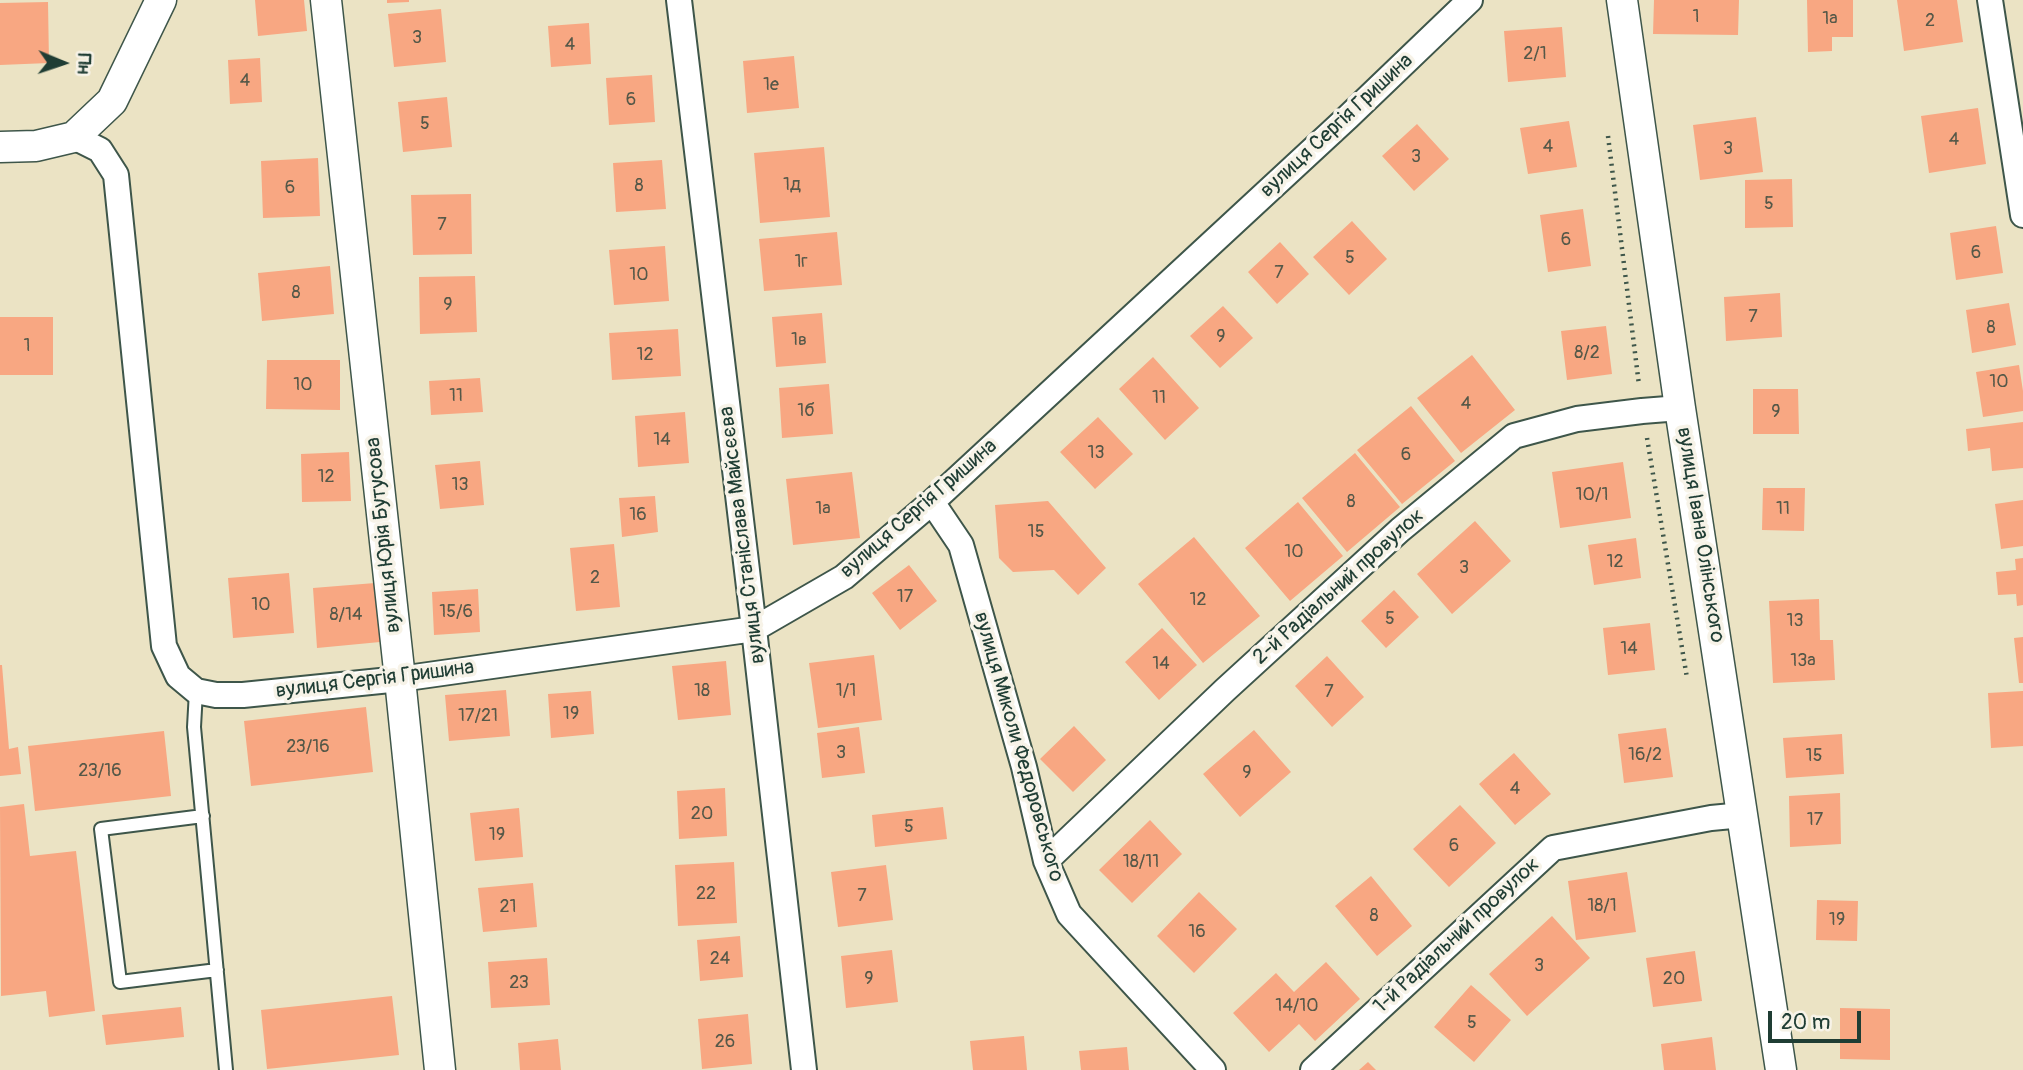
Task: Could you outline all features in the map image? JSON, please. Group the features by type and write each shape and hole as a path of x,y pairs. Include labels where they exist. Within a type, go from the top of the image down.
{"street":[{"path":"0,146 36,146 74,136 112,101 161,0"},
{"name":"вулиця Юрія Бутусова","path":"327,0 440,1070"},
{"name":"вулиця Станіслава Майсєєва","path":"679,0 804,1070"},
{"name":"вулиця Сергія Гришина","path":"187,683 216,695 243,695 400,679 754,628 844,577 932,502 1348,117 1470,0"},
{"name":"вулиця Івана Олінського","path":"1622,0 1781,1070"},
{"path":"1990,0 2023,215"},
{"path":"74,136 100,149 116,175 164,646 187,683"},
{"name":"2-й Радіальний провулок","path":"1046,861 1225,690 1390,540 1514,436 1577,419 1681,408"},
{"name":"вулиця Миколи Федоровського","path":"932,502 961,545 1024,767 1046,861 1069,914 1213,1070"},
{"name":"1-й Радіальний провулок","path":"1312,1070 1553,848 1711,818 1743,815"}],"lane":[{"path":"187,683 194,718 226,1070"},
{"path":"203,816 100,829 120,982 217,970"}],"building":[{"path":"255,0 304,0 307,31 258,36"},
{"path":"387,0 409,0 409,2 387,3"},
{"path":"1654,0 1739,0 1738,35 1653,34"},
{"path":"1807,0 1853,0 1853,37 1832,37 1832,51 1808,52"},
{"path":"1897,0 1957,0 1963,42 1904,51"},
{"path":"48,2 49,63 0,65 0,3"},
{"path":"441,9 446,62 394,67 388,14"},
{"path":"589,23 591,64 551,67 548,26"},
{"path":"1562,27 1566,77 1508,82 1504,31"},
{"path":"794,56 799,108 747,113 743,61"},
{"path":"260,58 262,102 230,104 228,60"},
{"path":"652,75 655,122 609,125 606,78"},
{"path":"447,97 452,147 403,152 398,102"},
{"path":"1978,108 1986,164 1929,173 1921,116"},
{"path":"1756,117 1763,172 1700,180 1693,125"},
{"path":"1569,121 1577,167 1528,174 1520,128"},
{"path":"1417,124 1449,159 1414,191 1382,156"},
{"path":"824,147 830,217 760,223 754,153"},
{"path":"318,158 320,216 263,218 261,161"},
{"path":"662,160 666,209 616,212 613,163"},
{"path":"1792,179 1793,227 1745,228 1745,180"},
{"path":"471,194 472,254 413,255 411,195"},
{"path":"1583,209 1591,266 1548,272 1540,215"},
{"path":"1352,221 1387,259 1349,295 1313,257"},
{"path":"1996,226 2003,273 1956,280 1950,233"},
{"path":"837,232 842,285 764,291 759,239"},
{"path":"1280,242 1309,274 1277,304 1248,272"},
{"path":"665,246 669,301 614,305 609,250"},
{"path":"330,266 334,314 262,321 258,273"},
{"path":"475,276 477,332 420,334 419,277"},
{"path":"1780,293 1782,337 1726,341 1724,297"},
{"path":"2009,303 2016,345 1972,353 1966,310"},
{"path":"1223,306 1253,338 1220,368 1190,336"},
{"path":"822,313 826,363 776,367 772,317"},
{"path":"0,317 53,317 53,375 0,375"},
{"path":"1606,326 1612,374 1567,380 1561,331"},
{"path":"678,329 681,376 612,380 609,333"},
{"path":"1472,355 1515,410 1461,453 1417,398"},
{"path":"1153,357 1199,408 1165,440 1119,389"},
{"path":"267,360 340,360 340,410 266,409"},
{"path":"2019,365 2023,411 1983,417 1976,372"},
{"path":"480,378 483,412 431,415 429,381"},
{"path":"829,384 833,434 782,438 779,388"},
{"path":"1753,389 1798,389 1799,434 1753,434"},
{"path":"1411,406 1455,461 1402,504 1357,450"},
{"path":"685,412 689,463 638,467 635,416"},
{"path":"1098,417 1133,454 1095,489 1060,452"},
{"path":"2023,422 2023,468 1992,471 1990,448 1968,451 1966,429"},
{"path":"349,452 351,501 302,502 301,454"},
{"path":"1355,453 1400,507 1347,552 1302,498"},
{"path":"480,461 484,505 440,509 435,465"},
{"path":"1623,462 1631,518 1560,528 1552,472"},
{"path":"852,472 860,538 793,545 786,479"},
{"path":"1763,488 1805,488 1804,531 1762,530"},
{"path":"655,496 658,532 622,537 619,498"},
{"path":"2023,500 2023,546 2001,549 1995,504"},
{"path":"1048,501 1106,568 1078,595 1054,570 1013,572 999,558 995,505"},
{"path":"1298,502 1343,556 1290,601 1245,548"},
{"path":"1475,521 1511,561 1452,614 1417,574"},
{"path":"1194,537 1260,616 1203,663 1138,584"},
{"path":"1636,538 1641,578 1594,585 1588,545"},
{"path":"614,544 620,607 576,611 570,548"},
{"path":"2023,558 2023,605 2017,606 2016,594 1998,595 1996,572 2016,570 2015,559"},
{"path":"909,565 937,601 900,630 872,593"},
{"path":"289,573 294,633 233,638 228,578"},
{"path":"375,583 380,642 317,648 313,588"},
{"path":"478,589 480,632 434,635 432,592"},
{"path":"1394,590 1419,617 1386,648 1361,621"},
{"path":"1819,599 1820,640 1833,640 1835,680 1773,683 1769,601"},
{"path":"1650,623 1655,670 1608,675 1603,628"},
{"path":"1162,628 1197,665 1159,700 1125,662"},
{"path":"2023,637 2023,683 2019,683 2014,638"},
{"path":"874,655 882,720 818,728 809,663"},
{"path":"1327,656 1364,697 1332,727 1295,686"},
{"path":"726,661 731,715 678,720 672,666"},
{"path":"0,665 9,749 18,747 21,774 0,776"},
{"path":"506,690 510,736 449,741 445,695"},
{"path":"591,691 594,734 551,738 548,694"},
{"path":"2023,691 2023,746 1991,748 1988,693"},
{"path":"366,707 373,772 251,786 244,721"},
{"path":"1074,726 1106,760 1073,792 1040,759"},
{"path":"859,727 865,773 822,778 817,733"},
{"path":"1666,728 1673,777 1624,783 1618,734"},
{"path":"1254,730 1291,772 1240,817 1203,774"},
{"path":"164,731 171,796 35,811 28,746"},
{"path":"1842,734 1844,774 1786,778 1783,738"},
{"path":"1514,753 1551,794 1515,825 1479,784"},
{"path":"725,788 727,836 679,839 677,791"},
{"path":"1840,793 1841,844 1790,847 1789,796"},
{"path":"24,804 30,856 76,851 95,1011 49,1017 46,991 1,996 0,807"},
{"path":"1460,805 1496,843 1449,887 1413,849"},
{"path":"943,807 947,839 875,847 872,815"},
{"path":"519,808 523,857 475,861 470,813"},
{"path":"1150,820 1182,854 1132,903 1099,870"},
{"path":"734,862 737,923 678,926 675,865"},
{"path":"886,865 893,920 838,927 831,872"},
{"path":"1627,872 1636,932 1576,940 1568,881"},
{"path":"1371,876 1412,926 1377,956 1335,906"},
{"path":"533,883 537,927 483,932 478,888"},
{"path":"1199,892 1237,929 1194,973 1157,936"},
{"path":"1817,900 1858,901 1857,941 1816,940"},
{"path":"1552,916 1590,958 1527,1016 1489,974"},
{"path":"740,936 743,977 700,981 697,940"},
{"path":"892,950 898,1002 846,1008 841,956"},
{"path":"1695,951 1702,1001 1653,1007 1646,958"},
{"path":"547,958 550,1005 491,1008 488,962"},
{"path":"1326,962 1360,999 1315,1041 1299,1024 1269,1052 1233,1013 1276,973 1294,992"},
{"path":"1471,985 1511,1020 1474,1062 1434,1027"},
{"path":"392,996 399,1055 267,1069 261,1010"},
{"path":"181,1007 184,1037 106,1045 102,1015"},
{"path":"1840,1008 1890,1009 1890,1060 1840,1059"},
{"path":"748,1014 752,1064 702,1069 698,1019"},
{"path":"1024,1036 1027,1070 973,1070 970,1041"},
{"path":"1712,1037 1716,1070 1664,1070 1661,1044"},
{"path":"558,1039 561,1070 520,1070 518,1043"},
{"path":"1127,1047 1129,1070 1081,1070 1079,1051"},
{"path":"1368,1062 1376,1070 1359,1070"}]}
